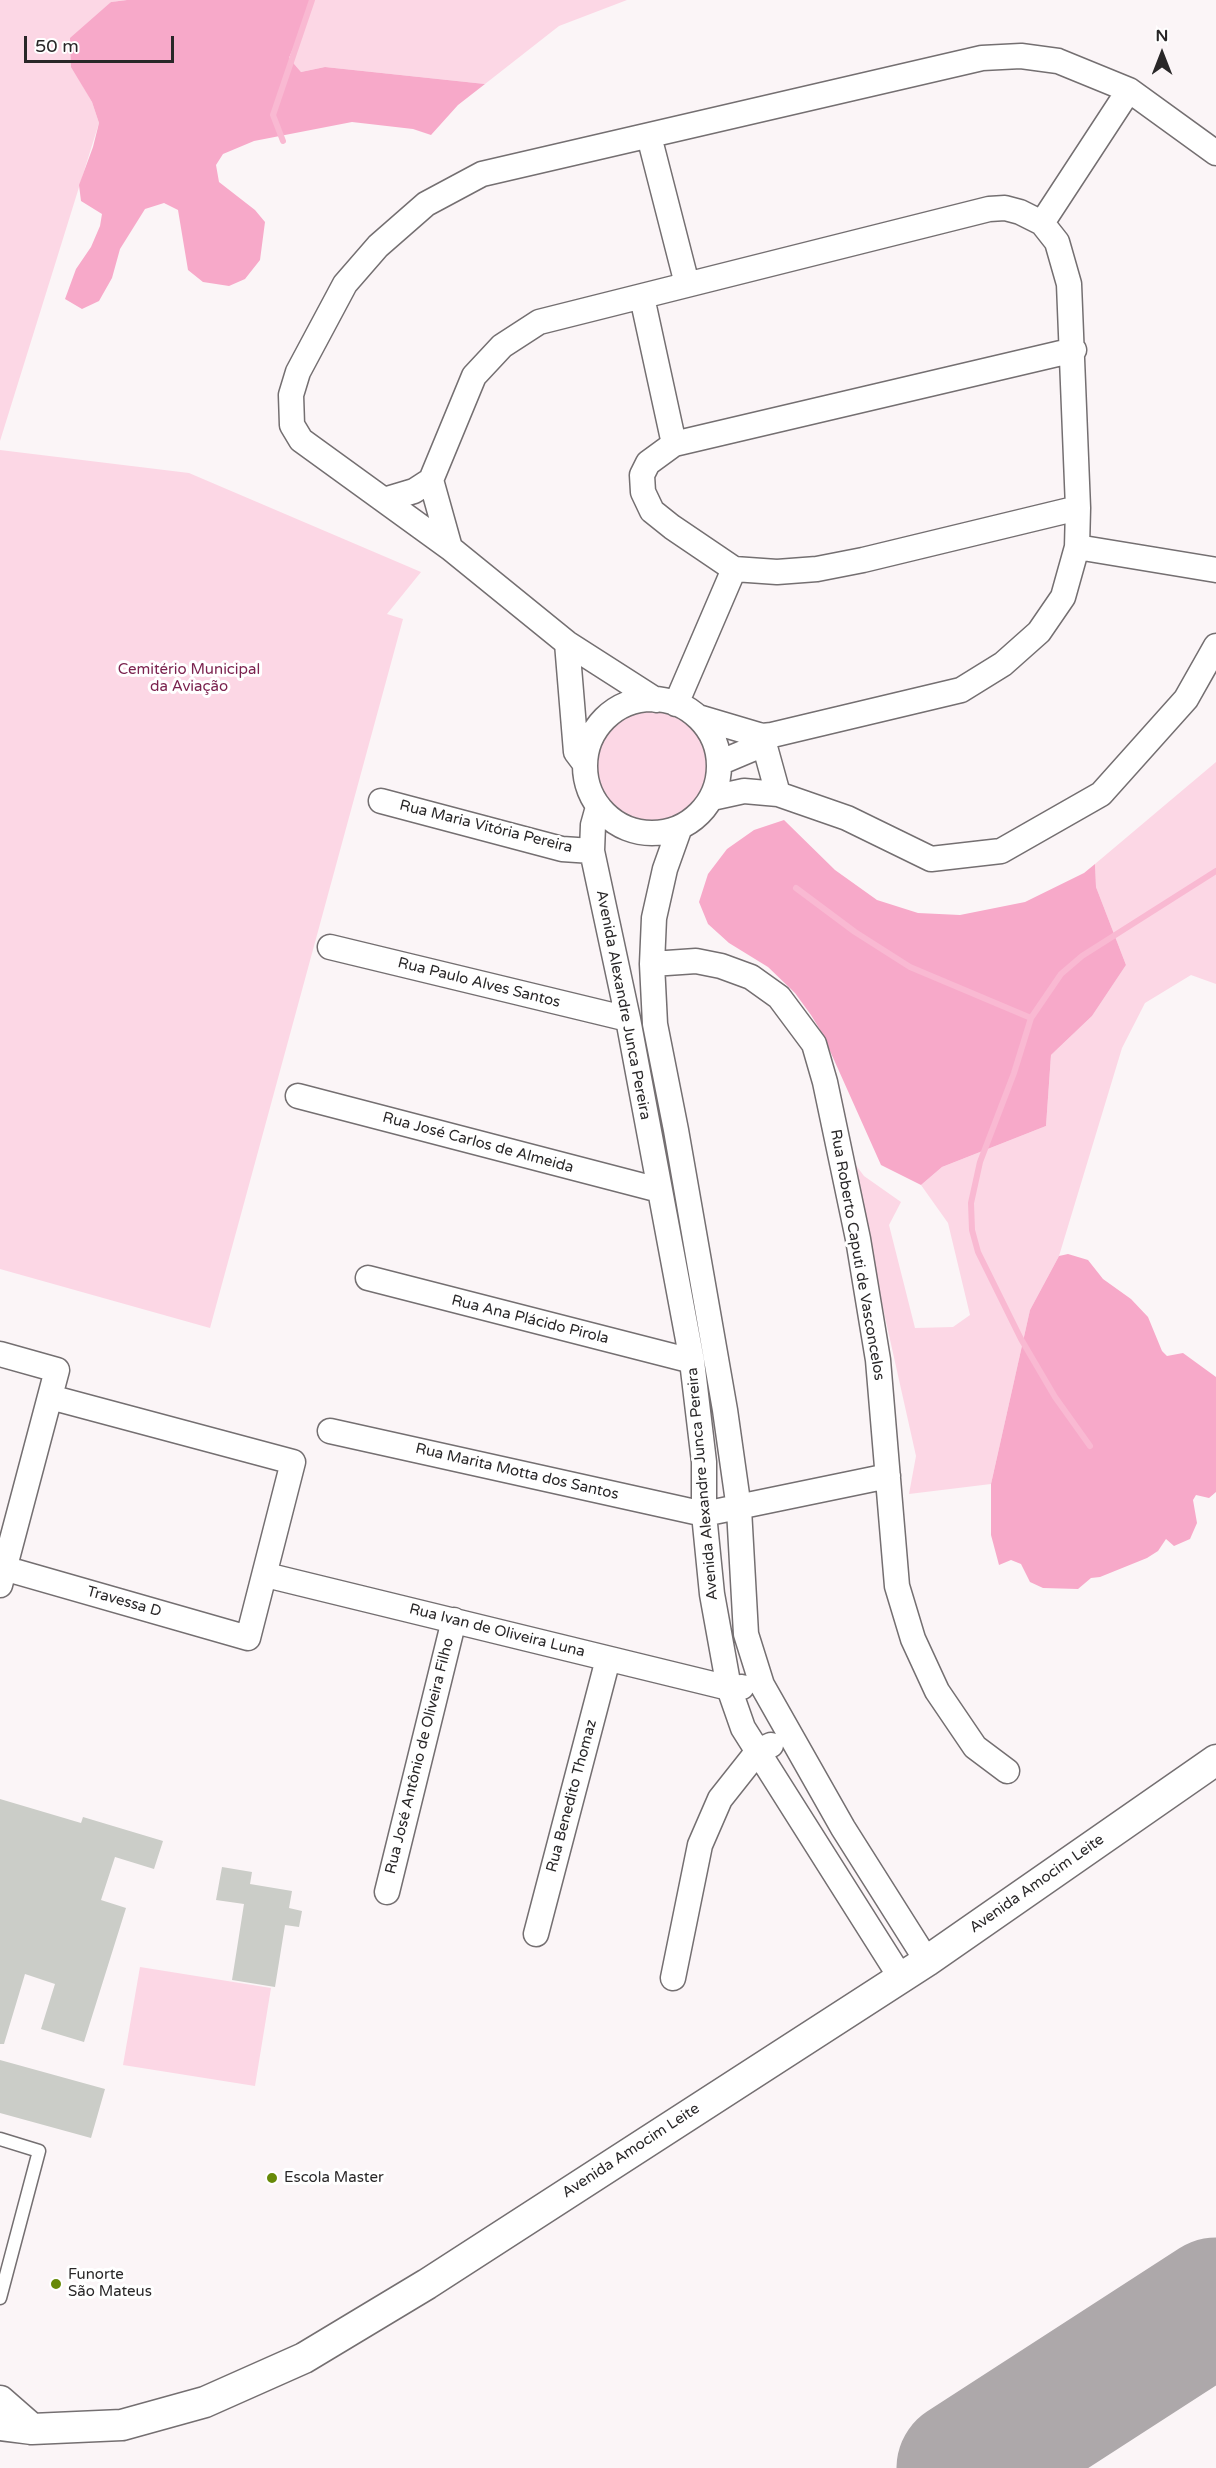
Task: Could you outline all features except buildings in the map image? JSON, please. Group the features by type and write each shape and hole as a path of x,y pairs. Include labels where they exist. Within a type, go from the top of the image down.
{"street":[{"path":"763,740 698,717 666,702 567,643 450,548 301,440 291,418 291,395 298,372 345,284 378,246 426,204 482,174 981,58 1021,56 1058,61 1129,90 1216,153"},
{"path":"1042,223 1129,90"},
{"path":"649,136 687,284"},
{"path":"450,548 431,480 474,376 502,346 539,322 989,208 1005,208 1020,212 1042,223 1057,242 1064,263 1069,284 1074,350 1077,547 1063,597 1039,632 1003,664 961,690 763,740 718,763"},
{"path":"642,297 674,444"},
{"path":"1074,350 674,444 648,464 642,475 643,492 652,511 734,569 777,572 817,569 1078,508"},
{"path":"384,500 402,496 431,480"},
{"path":"1077,547 1216,570"},
{"path":"666,702 734,569"},
{"path":"567,643 576,752 585,764"},
{"path":"712,798 744,790 778,794 847,818 931,859 1001,851 1101,794 1186,699 1216,646"},
{"path":"666,702 641,700 613,712 593,735 585,764 590,794 598,807 609,818 636,832 651,833 680,827 693,820 712,798 717,784 718,763 714,742 698,717"},
{"path":"763,740 778,794"},
{"name":"Rua Maria Vitória Pereira","path":"381,801 562,849 592,851"},
{"name":"Avenida Alexandre Junca Pereira","path":"598,807 593,825 592,851 628,1019 693,1361 704,1462 704,1514 719,1643 729,1688 743,1728 901,1978"},
{"name":"Avenida Alexandre Junca Pereira","path":"680,827 665,869 654,918 652,964 655,1024 676,1130 739,1509 746,1634 762,1684 843,1828 927,1961"},
{"name":"Rua Paulo Alves Santos","path":"330,947 628,1019"},
{"name":"Rua Roberto Caputi de Vasconcelos","path":"652,964 696,961 721,966 751,977 779,997 814,1044 825,1082 858,1239 878,1360 897,1586 913,1639 937,1691 975,1747 1007,1771"},
{"name":"Rua José Carlos de Almeida","path":"298,1096 659,1190"},
{"name":"Rua Ana Plácido Pirola","path":"368,1278 693,1361"},
{"path":"0,1354 57,1370 1,1573"},
{"path":"51,1397 293,1462 266,1575"},
{"name":"Rua Marita Motta dos Santos","path":"330,1431 704,1514"},
{"path":"704,1514 739,1509 888,1476"},
{"name":"Travessa D","path":"1,1573 248,1638 266,1575"},
{"name":"Rua Ivan de Oliveira Luna","path":"266,1575 729,1688"},
{"name":"Rua José Antônio de Oliveira Filho","path":"387,1892 454,1620"},
{"name":"Rua Benedito Thomaz","path":"536,1934 608,1659"},
{"path":"729,1688 762,1684"},
{"path":"673,1978 700,1845 720,1799 758,1751 792,1737"},
{"name":"Avenida Amocim Leite","path":"0,2425 32,2429 122,2425 205,2402 304,2358 427,2284 927,1961 1216,1760"},
{"path":"0,2401 32,2429"}],"lane":[{"path":"0,2139 39,2151 0,2298"}],"green space":[{"path":"0,0 127,0 111,2 72,67 92,102 99,123 0,441"},
{"path":"314,0 627,0 559,26 485,84 325,67 301,72 289,58"},
{"name":"Cemitério Municipal da Aviação","path":"0,450 189,473 421,572 387,614 403,619 210,1328 0,1269"},
{"path":"652,710 673,715 691,727 703,745 708,766 703,787 691,805 673,817 652,822 631,817 613,805 601,787 596,766 601,745 613,727 631,715"},
{"path":"1216,762 1216,984 1191,975 1145,1003 1122,1048 1059,1256 1030,1310 991,1484 909,1494 916,1456 849,1156 864,1176 901,1202 889,1225 915,1328 953,1327 970,1315 948,1223 921,1185 942,1167 1046,1126 1051,1055 1092,1016 1126,965 1096,887 1095,864"},
{"path":"140,1967 271,1988 255,2086 123,2065"}],"shaded area":[{"path":"127,0 314,0 289,58 301,72 325,67 485,84 458,105 431,135 413,129 352,122 254,141 223,154 216,165 219,182 255,210 265,222 260,260 245,279 229,286 203,282 188,270 178,210 164,203 145,209 120,249 112,278 99,301 82,309 65,299 76,269 91,247 100,226 102,214 81,201 79,185 99,123 92,102 71,67 70,38 111,2"},
{"path":"784,820 835,870 877,900 918,913 960,915 1025,902 1084,873 1095,864 1096,887 1126,965 1092,1016 1051,1055 1046,1126 942,1167 921,1185 881,1165 822,1033 811,1015 795,993 768,967 729,943 708,924 699,902 708,874 727,849 754,830"},
{"path":"1068,1254 1088,1260 1103,1279 1131,1299 1148,1317 1162,1351 1167,1356 1183,1353 1216,1377 1216,1492 1209,1498 1196,1495 1193,1500 1197,1523 1190,1539 1174,1546 1166,1539 1158,1551 1147,1558 1100,1577 1091,1578 1078,1589 1043,1588 1030,1582 1021,1564 1011,1560 999,1565 991,1535 991,1484 1030,1310 1059,1256"}],"waterway":[{"path":"283,141 273,115 312,0"},
{"path":"1090,1446 1055,1397 1021,1339 978,1252 972,1230 971,1203 980,1162 1014,1073 1031,1018 1061,974 1082,956 1216,871"},
{"path":"796,888 855,932 910,967 1031,1018"}],"runway":[{"path":"964,2468 1216,2305"}],"place":[{"name":"Escola Master","path":"272,2178"},
{"name":"Funorte São Mateus","path":"56,2284"}]}
